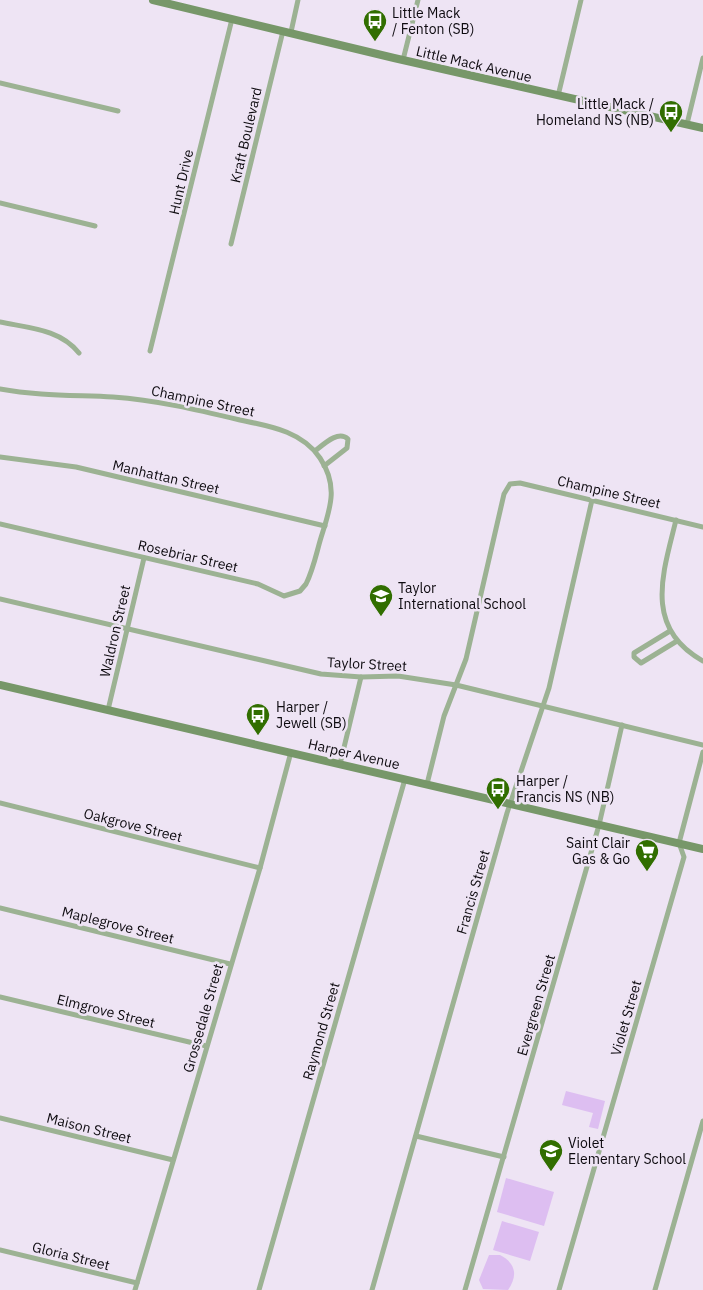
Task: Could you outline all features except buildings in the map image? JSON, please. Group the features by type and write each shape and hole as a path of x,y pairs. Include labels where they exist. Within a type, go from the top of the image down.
{"main road":[{"name":"Little Mack Avenue","path":"153,0 403,60 703,128"},
{"name":"Harper Avenue","path":"0,685 703,849"}],"street":[{"name":"Kraft Boulevard","path":"231,244 287,31 298,0"},
{"path":"403,60 418,0"},
{"path":"558,96 581,0"},
{"name":"Hunt Drive","path":"150,351 153,346 232,18"},
{"path":"687,124 703,58"},
{"path":"0,83 118,111"},
{"path":"0,204 95,226"},
{"path":"0,322 65,338 79,353"},
{"name":"Champine Street","path":"0,389 50,396 136,399 190,408 276,428 301,439 315,451 324,466 332,496 331,511 325,526"},
{"path":"315,451 338,436 344,436 348,439 344,451 324,466"},
{"name":"Manhattan Street","path":"0,457 76,467 325,526"},
{"name":"Champine Street","path":"456,685 466,659 504,494 510,484 520,483 703,526"},
{"name":"Francis Street","path":"372,1290 511,803 544,706 592,500"},
{"path":"676,520 660,588 664,614 670,631 677,640 691,654 703,662"},
{"name":"Rosebriar Street","path":"0,524 258,584 280,595 289,595 300,591 306,584 325,526"},
{"name":"Waldron Street","path":"108,710 144,558"},
{"name":"Taylor Street","path":"0,599 321,674 361,677 398,676 456,685 703,745"},
{"path":"670,631 634,652 634,657 641,663 677,640"},
{"path":"340,764 361,677"},
{"path":"426,784 444,716 456,685"},
{"name":"Evergreen Street","path":"465,1290 599,825 622,725"},
{"name":"Grossedale Street","path":"135,1290 260,868 291,752"},
{"name":"Violet Street","path":"559,1290 684,857 680,843 703,752"},
{"name":"Raymond Street","path":"259,1290 405,779"},
{"name":"Oakgrove Street","path":"0,803 260,868"},
{"name":"Maplegrove Street","path":"0,908 230,964"},
{"name":"Elmgrove Street","path":"0,997 206,1046"},
{"name":"Maison Street","path":"0,1118 173,1160"},
{"path":"655,1290 703,1121"},
{"path":"416,1136 504,1156"},
{"name":"Gloria Street","path":"0,1250 137,1283"}],"shaded area":[{"path":"566,1091 605,1101 598,1129 589,1127 593,1113 562,1105"},
{"path":"506,1178 554,1192 544,1226 497,1212"},
{"path":"502,1221 539,1232 530,1261 493,1250"},
{"path":"489,1255 500,1255 512,1266 514,1275 508,1290 483,1289 479,1280"}],"place":[{"name":"Little Mack / Fenton (SB)","path":"375,42"},
{"name":"Little Mack / Homeland NS (NB)","path":"671,133"},
{"name":"Taylor International School","path":"381,617"},
{"name":"Harper / Jewell (SB)","path":"258,736"},
{"name":"Harper / Francis NS (NB)","path":"498,810"},
{"name":"Saint Clair Gas & Go","path":"647,872"},
{"name":"Violet Elementary School","path":"551,1172"}]}
